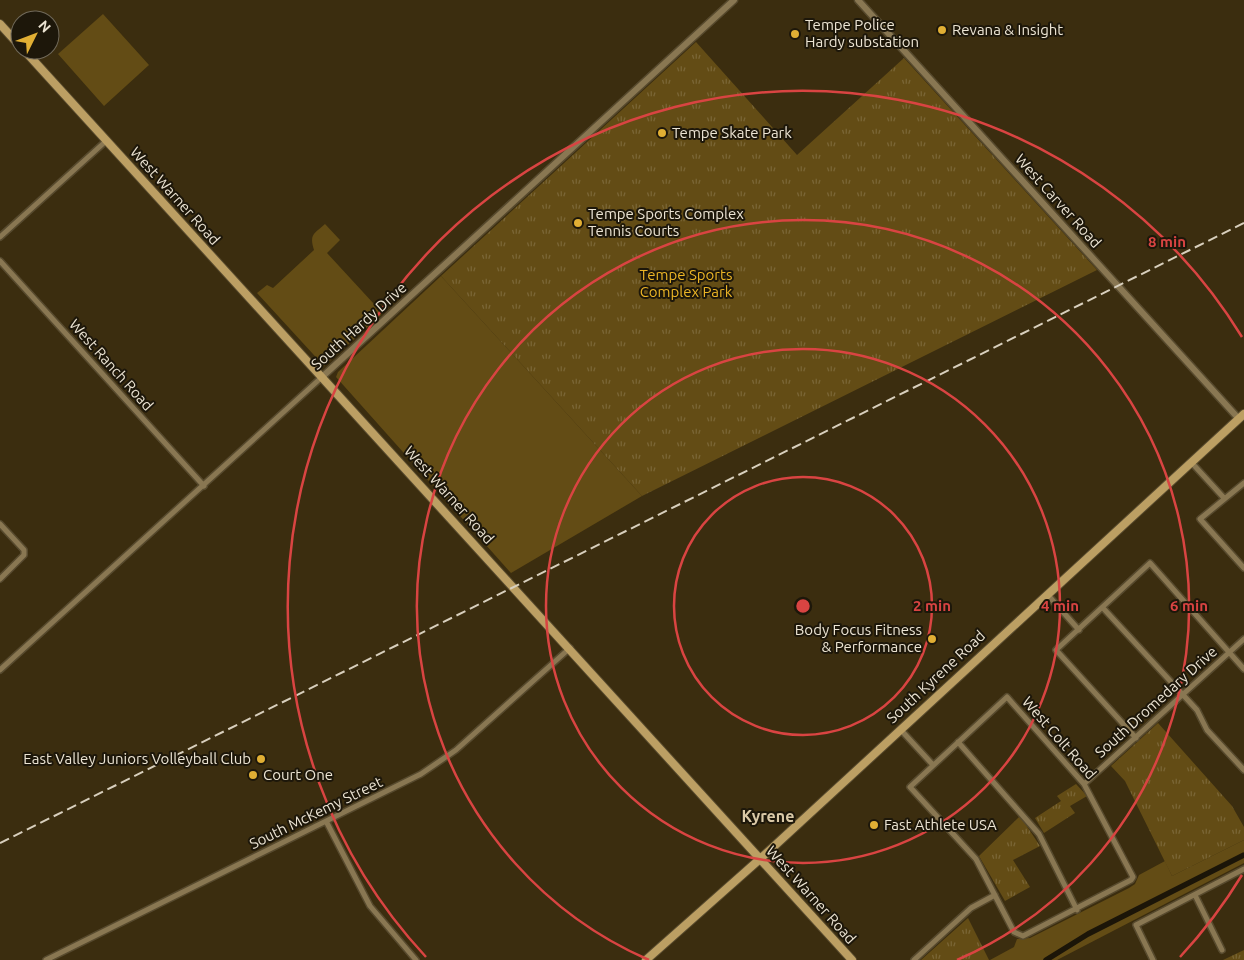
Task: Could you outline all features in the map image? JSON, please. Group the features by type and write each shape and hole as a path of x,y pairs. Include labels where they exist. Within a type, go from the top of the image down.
{"main road":[{"path":"0,24 10,35"},
{"name":"West Warner Road","path":"33,60 852,960"},
{"name":"South Kyrene Road","path":"646,960 760,859 900,728 1241,416"}],"street":[{"name":"South Hardy Drive","path":"0,670 204,486 734,0"},
{"name":"West Carver Road","path":"858,0 1241,416"},
{"path":"0,237 106,141"},
{"name":"West Ranch Road","path":"0,261 204,486"},
{"path":"1191,462 1224,498"},
{"path":"1244,483 1200,519 1244,568"},
{"path":"0,524 24,550 24,555 0,578"},
{"path":"1136,738 1056,650 1150,563 1244,669"},
{"path":"1047,594 1079,630"},
{"path":"1103,608 1197,710 1207,730 1244,770"},
{"name":"South Dromedary Drive","path":"1084,784 1244,639"},
{"name":"South McKemy Street","path":"46,960 421,774 446,758 570,648"},
{"name":"West Colt Road","path":"958,742 1007,697 1084,784 1133,876 1131,880 1077,910"},
{"path":"900,728 934,765"},
{"path":"958,742 1040,834 1077,910 1023,936 1018,936 1014,932 971,852 910,787 934,765 958,742"},
{"path":"326,822 370,906 416,960"},
{"path":"1154,960 1136,925 1244,869"},
{"path":"914,960 971,908 995,895"},
{"path":"1195,895 1222,950"}],"green space":[{"path":"103,14 149,65 104,106 60,56 60,52"},
{"name":"Tempe Sports Complex Park","path":"696,42 797,155 904,58 1097,270 642,496 441,276"},
{"path":"325,224 340,240 327,253 374,304 381,315 324,366 257,293 267,285 273,288 314,250 312,237"},
{"path":"441,276 642,496 511,573 336,377 338,372"},
{"path":"1158,723 1232,806 1244,827 1244,840 1172,876 1125,781 1111,766"},
{"path":"1076,784 1087,796 1070,806 1075,813 1044,833 1035,818 1061,801 1057,796"},
{"path":"1020,816 1040,846 1013,860 1030,887 1005,901 979,856"},
{"path":"1244,840 1244,863 1057,960 990,960 1014,947 1017,939 1030,938 1129,888 1135,884 1139,875 1165,861 1172,876"},
{"path":"968,918 989,960 921,960"},
{"path":"1244,950 1244,960 1223,960"}],"waterway":[{"path":"1046,960 1088,934 1244,855"}],"railway":[{"path":"0,843 1244,223"}],"place":[{"name":"Revana & Insight","path":"942,30"},
{"name":"Tempe Police Hardy substation","path":"795,34"},
{"name":"Tempe Skate Park","path":"662,133"},
{"name":"Tempe Sports Complex Tennis Courts","path":"578,223"},
{"name":"Body Focus Fitness & Performance","path":"932,639"},
{"name":"East Valley Juniors Volleyball Club","path":"261,759"},
{"name":"Court One","path":"253,775"},
{"name":"Fast Athlete USA","path":"874,825"}],"district":[{"name":"Kyrene","path":"768,816"}]}
